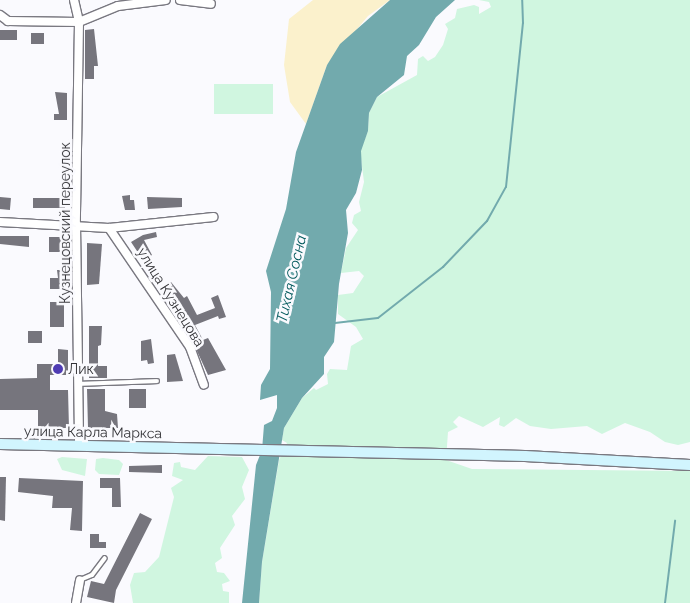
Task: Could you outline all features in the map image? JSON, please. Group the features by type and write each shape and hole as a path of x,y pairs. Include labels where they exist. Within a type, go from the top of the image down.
{"main road":[{"name":"улица Карла Маркса","path":"0,444 449,454 690,465"}],"street":[{"name":"Кузнецовский переулок","path":"74,0 79,22 76,224 79,446"},
{"path":"0,15 4,21 79,22 118,6 166,0"},
{"path":"180,0 211,4"},
{"path":"0,222 76,224 109,228 213,217"},
{"name":"улица Кузнецова","path":"109,228 190,347 204,385"},
{"path":"76,603 80,580"}],"lane":[{"path":"78,384 157,382"},
{"path":"80,580 92,575 105,558"}],"green space":[{"path":"479,0 690,0 690,442 678,445 665,442 650,432 625,423 602,434 587,426 551,429 530,426 516,418 504,427 499,425 500,417 483,427 459,416 453,422 458,427 448,432 446,460 472,469 690,471 690,603 259,603 262,562 279,460 287,443 282,440 284,428 302,398 314,388 316,390 328,384 327,374 330,369 347,370 351,346 363,339 356,327 338,314 338,295 353,293 364,276 359,271 341,273 346,248 358,230 352,223 354,215 361,211 359,202 364,182 360,151 368,131 369,113 377,97 417,75 418,59 423,56 428,61 435,57 443,45 448,29 445,24 455,18 457,9 474,5 479,7 479,14 491,7 489,2"},
{"path":"214,84 273,84 273,114 214,114"},
{"path":"208,456 242,457 249,470 242,487 245,499 232,516 235,525 220,548 222,558 215,563 217,572 224,573 230,581 222,584 223,591 229,592 229,603 133,603 130,585 134,573 145,572 159,557 174,497 171,488 183,480 172,476 174,463 180,462 181,467 195,470"},
{"path":"62,457 87,459 85,476 62,470 57,459"},
{"path":"96,459 119,460 123,464 119,475 99,474 95,470"}],"sand":[{"path":"313,0 390,0 368,16 327,65 306,124 290,102 284,65 289,19"}],"water":[{"name":"Тихая Сосна","path":"390,0 455,0 436,17 419,45 407,56 404,75 377,97 369,113 368,131 361,151 362,170 356,193 346,210 348,233 339,284 334,342 324,357 324,374 302,398 284,428 262,562 259,603 242,603 256,465 262,450 264,425 272,421 277,408 277,395 260,400 261,385 270,369 271,292 266,271 286,209 296,152 327,65 340,44"}],"building":[{"path":"94,29 98,66 94,66 94,79 85,79 85,30"},
{"path":"0,30 17,30 17,40 0,40"},
{"path":"31,33 44,33 44,44 31,44"},
{"path":"55,92 67,93 67,120 54,120 54,114 59,114"},
{"path":"130,195 130,200 134,200 135,210 125,210 122,196"},
{"path":"0,197 11,198 10,210 0,209"},
{"path":"147,197 182,198 182,207 148,209"},
{"path":"33,198 65,198 65,208 33,208"},
{"path":"156,232 157,237 144,240 152,255 143,260 131,242 143,235"},
{"path":"0,236 29,236 29,247 0,244"},
{"path":"49,237 64,237 64,252 49,252"},
{"path":"87,243 102,244 99,284 87,285"},
{"path":"57,270 64,270 65,286 62,289 50,289 50,278 58,278"},
{"path":"171,282 184,298 187,296 197,315 215,308 211,298 218,295 226,317 219,319 218,316 195,325 203,340 208,338 226,370 208,375 180,314 161,288"},
{"path":"50,302 64,302 64,327 50,327"},
{"path":"89,326 102,326 101,345 98,346 98,366 107,366 107,378 89,378"},
{"path":"28,331 42,331 42,343 28,343"},
{"path":"151,339 154,363 148,364 147,360 141,361 141,341"},
{"path":"58,349 68,350 68,375 50,375 50,390 68,390 69,428 38,428 38,410 0,410 0,379 37,378 37,364 58,364"},
{"path":"175,354 183,381 167,382 167,355"},
{"path":"87,389 105,389 105,411 117,414 118,428 88,428"},
{"path":"129,389 146,389 146,408 129,408"},
{"path":"162,465 162,473 129,472 129,466"},
{"path":"0,477 6,477 5,521 0,520"},
{"path":"19,478 83,481 82,531 70,530 72,508 52,508 53,496 18,492"},
{"path":"100,478 120,478 121,507 112,507 112,488 100,488"},
{"path":"140,513 152,519 116,590 114,603 87,597 91,581 104,584"},
{"path":"90,534 99,534 99,542 106,542 106,548 90,548"}],"waterway":[{"path":"335,323 378,318 443,267 487,221 506,187 523,23 522,0"},
{"path":"665,603 675,521"}],"place":[{"name":"Лик","path":"58,369"}]}
